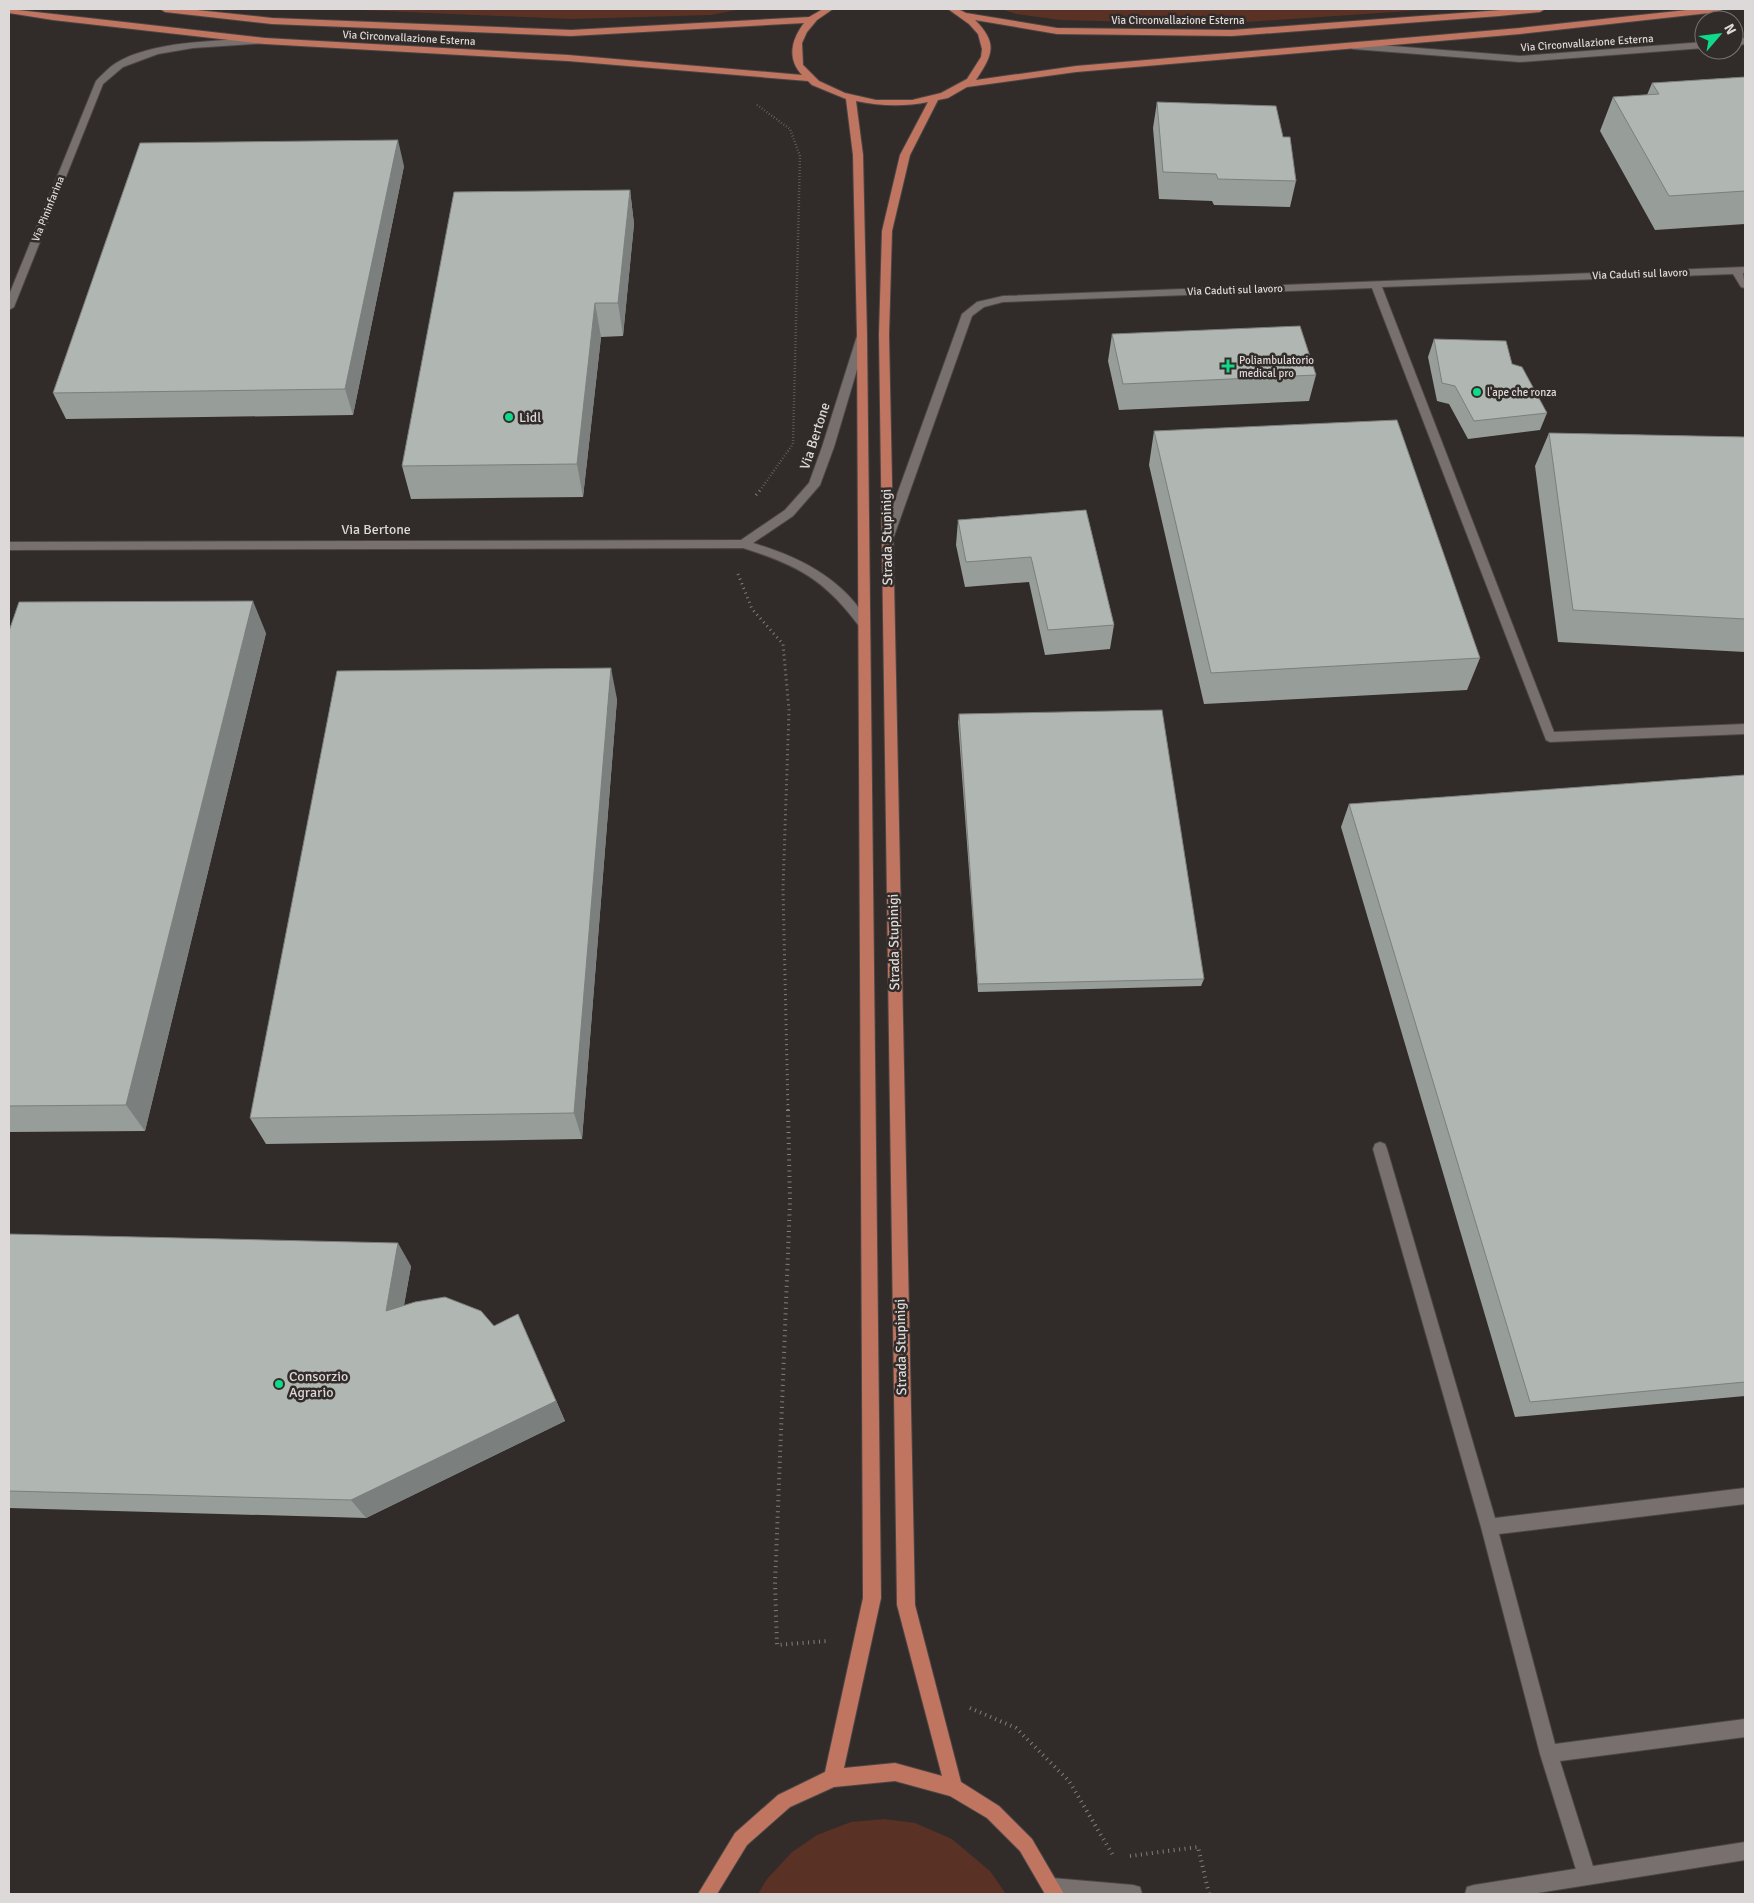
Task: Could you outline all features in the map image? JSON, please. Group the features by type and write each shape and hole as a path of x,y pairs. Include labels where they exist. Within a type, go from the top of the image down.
{"main road":[{"name":"Via Circonvallazione Esterna","path":"164,9 272,21 571,33 811,20"},
{"name":"Via Circonvallazione Esterna","path":"829,9 811,20 800,34 795,49 798,64 809,78 827,90 851,100 879,104 907,104 934,99 967,84 1076,69 1520,31 1718,9"},
{"name":"Via Circonvallazione Esterna","path":"952,9 966,16 1057,31 1232,33 1540,9"},
{"name":"Via Circonvallazione Esterna","path":"9,10 53,17 265,41 568,58 809,78"},
{"name":"Via Circonvallazione Esterna","path":"966,16 982,32 988,49 982,68 967,84"},
{"name":"Strada Stupinigi","path":"934,99 905,155 887,231 884,335 906,1605 954,1788"},
{"name":"Strada Stupinigi","path":"833,1778 872,1598 862,336 858,155 851,100"},
{"path":"704,1893 741,1839 784,1801 833,1778 895,1772 954,1788 993,1812 1026,1845 1054,1891"}],"street":[{"path":"87,111 99,83 121,64 154,53 200,46 265,41"},
{"name":"Via Circonvallazione Esterna","path":"1353,46 1520,59 1694,46"},
{"name":"Via Pininfarina","path":"9,307 87,111"},
{"path":"1741,270 1745,285"},
{"name":"Via Caduti sul lavoro","path":"887,539 967,314 981,304 1003,299 1741,270"},
{"path":"1376,285 1550,737 1745,729"},
{"name":"Via Bertone","path":"743,544 789,513 814,486 862,336"},
{"name":"Via Bertone","path":"9,546 743,544 797,562 835,588 851,605 863,623"},
{"path":"1380,1149 1489,1527 1549,1754 1587,1876"},
{"path":"1489,1527 1745,1496"},
{"path":"1549,1754 1745,1728"},
{"path":"1474,1894 1745,1851"},
{"path":"1054,1891 1133,1894"}],"shaded area":[{"path":"338,9 742,9 711,15 571,19"},
{"path":"1001,9 1437,9 1219,24 1060,20 1016,14"},
{"path":"884,1819 915,1823 952,1839 990,1871 1006,1894 758,1894 767,1879 792,1852 817,1835 851,1822"}],"building":[{"path":"1745,77 1745,191 1669,196 1613,97 1659,94 1652,83"},
{"path":"1157,102 1276,106 1283,137 1290,137 1296,181 1218,179 1216,174 1163,172"},
{"path":"398,140 345,389 53,393 140,143"},
{"name":"Lidl","path":"630,190 618,303 595,303 577,464 402,466 454,192"},
{"path":"1300,326 1316,375 1123,384 1112,334"},
{"name":"l'ape che ronza","path":"1434,339 1506,341 1512,364 1522,367 1547,413 1474,421 1455,386 1442,383"},
{"path":"1397,420 1480,658 1211,673 1154,431"},
{"path":"1549,433 1745,437 1745,619 1573,610"},
{"path":"1086,510 1114,625 1048,630 1031,557 966,562 958,520"},
{"path":"253,601 126,1105 9,1106 9,631 19,602"},
{"path":"611,668 574,1113 250,1118 337,671"},
{"path":"1162,710 1204,979 978,984 959,714"},
{"path":"1745,775 1745,1382 1530,1402 1349,804"},
{"name":"Consorzio Agrario","path":"9,1234 398,1243 386,1311 415,1302 445,1297 481,1311 494,1326 518,1314 556,1401 351,1500 9,1491"}],"place":[{"name":"Poliambulatorio medical pro","path":"1228,366"},
{"name":"l'ape che ronza","path":"1477,392"},
{"name":"Lidl","path":"509,417"},
{"name":"Consorzio Agrario","path":"279,1384"}]}
